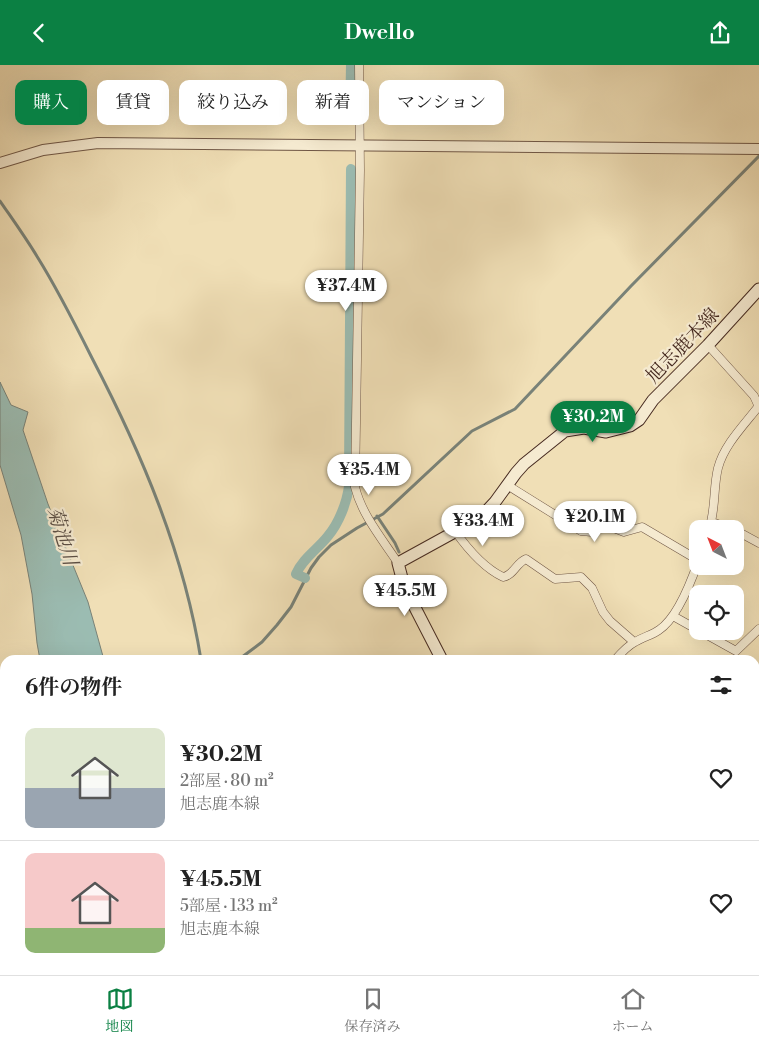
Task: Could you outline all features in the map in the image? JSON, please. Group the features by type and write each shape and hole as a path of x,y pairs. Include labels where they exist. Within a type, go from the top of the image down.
{"main road":[{"name":"旭志鹿本線","path":"398,563 480,518 495,502 524,464 565,431 584,428 606,432 618,430 635,423 653,400 708,345 759,289"},
{"path":"398,563 402,582 439,655"}],"street":[{"path":"360,65 354,480 357,496 367,515 398,563"},
{"path":"0,163 43,150 98,143 759,149"},
{"path":"708,345 754,396 758,407 720,459 717,469 715,503 711,520"},
{"path":"507,485 581,531 592,532 606,525 624,531 642,527 689,556"},
{"path":"455,531 478,558 503,577 511,573 520,562 526,559 555,579 581,577 592,588 603,612 610,621 634,642"},
{"path":"744,535 759,543"},
{"path":"620,655 634,642 660,629 673,616 692,575"},
{"path":"673,616 689,625"},
{"path":"717,640 736,651 759,629"}],"water":[{"path":"0,382 11,405 28,412 23,430 48,504 88,602 103,655 39,655 32,594 21,535 0,465"}],"waterway":[{"path":"351,65 351,80"},
{"path":"245,655 262,642 277,625 291,607 311,568 331,545 383,514 472,431 515,409 631,286 759,156"},
{"path":"349,476 351,169"},
{"path":"0,201 45,270 73,320 128,431 159,505 172,543 184,581 200,655"},
{"path":"305,578 296,574 307,558 324,541 336,525 349,486"},
{"path":"377,516 399,552"}],"water label":[{"name":"菊池川","path":"63,536"}]}
